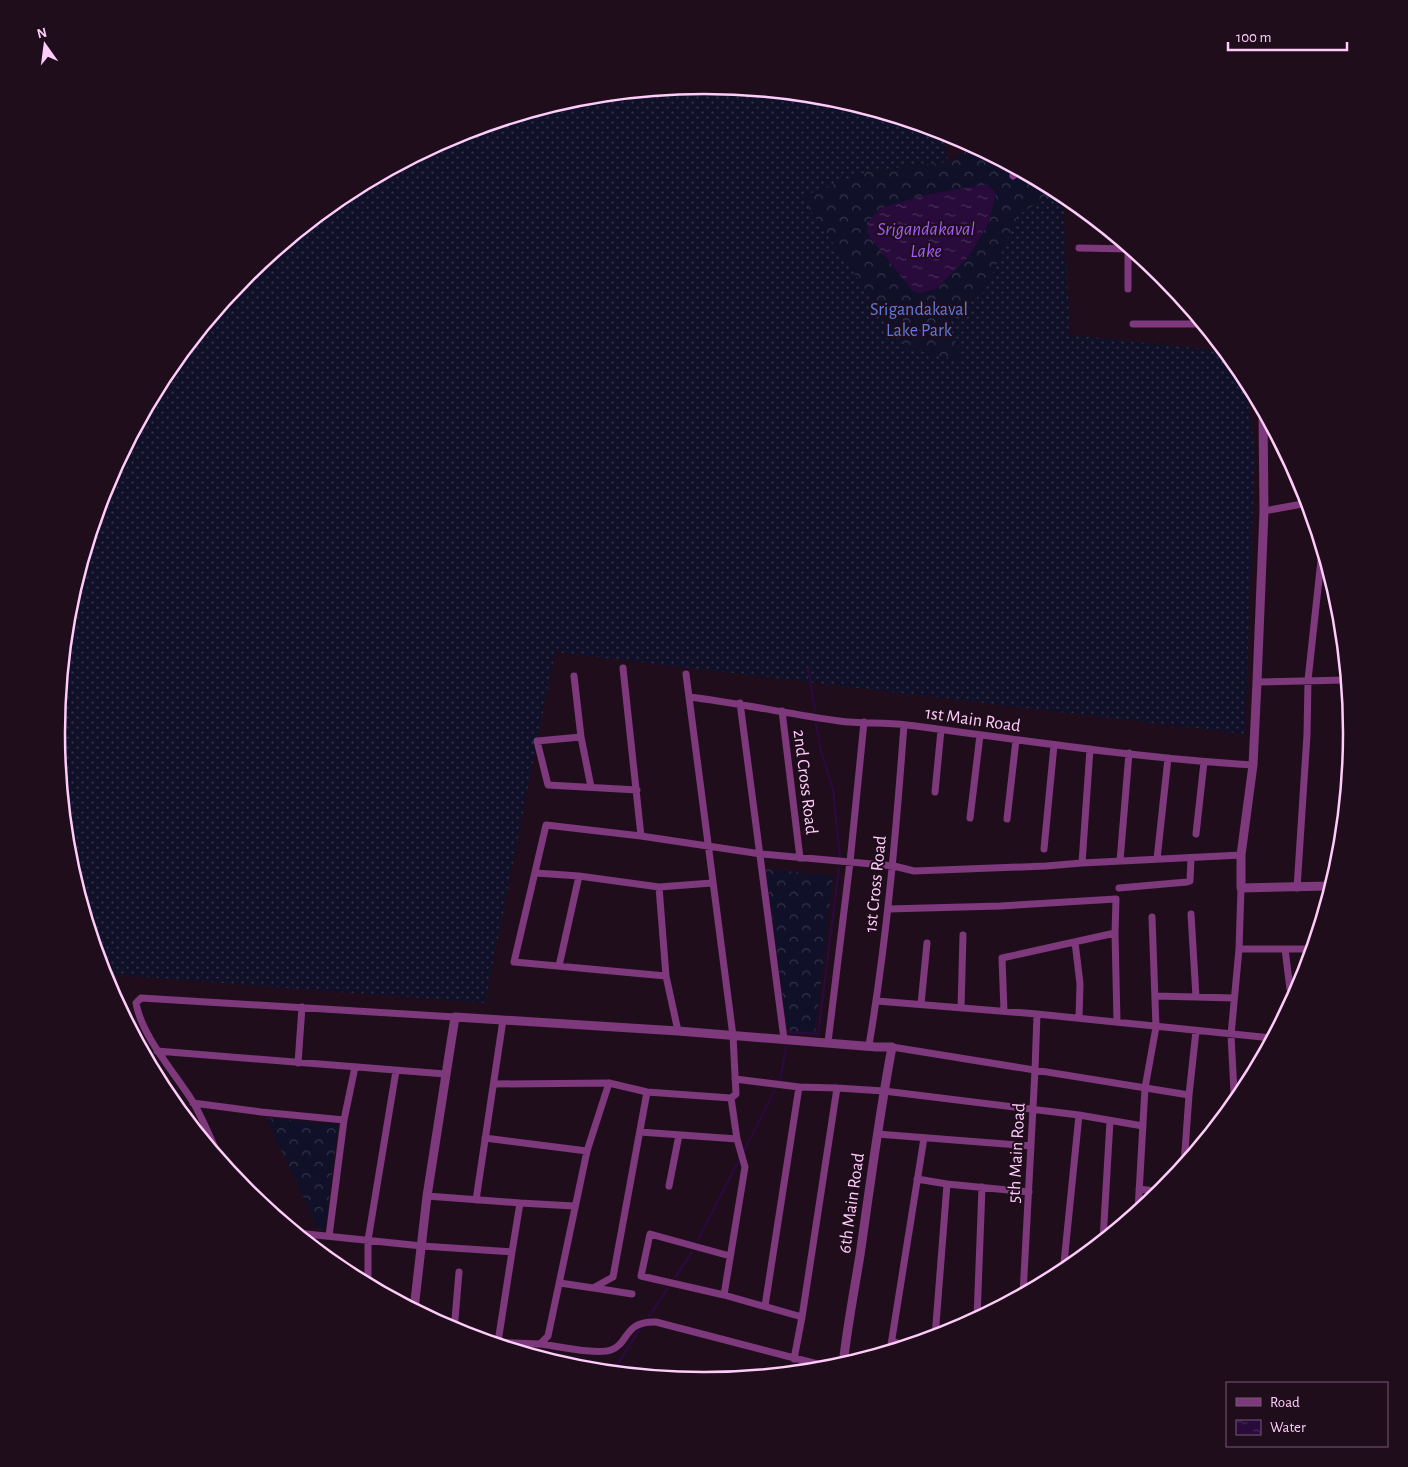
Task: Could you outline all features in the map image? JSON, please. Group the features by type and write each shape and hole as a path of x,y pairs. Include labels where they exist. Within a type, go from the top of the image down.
{"street":[{"path":"1079,248 1120,249"},
{"path":"1128,289 1129,257"},
{"path":"1134,324 1194,324"},
{"path":"1234,1090 1231,1035 1239,949 1241,855 1253,765 1264,512 1263,425"},
{"path":"1264,512 1300,505"},
{"path":"1297,888 1307,735 1308,680 1320,566"},
{"path":"623,668 641,836"},
{"path":"494,1084 609,1083 647,1092 731,1098 736,1094 733,1036 712,883 710,847 686,674"},
{"path":"574,676 581,737 591,787"},
{"path":"1257,682 1341,680"},
{"name":"1st Main Road","path":"689,697 840,721 904,725 1054,745 1204,762 1253,765"},
{"path":"740,704 784,1039"},
{"name":"2nd Cross Road","path":"782,711 800,858"},
{"path":"828,1042 850,862 864,722"},
{"name":"1st Cross Road","path":"869,1046 894,866 904,725"},
{"path":"935,792 941,730"},
{"path":"970,818 980,735"},
{"path":"581,737 537,741 548,785 636,790"},
{"path":"1007,819 1016,740"},
{"path":"1044,849 1054,745"},
{"path":"1082,863 1090,749"},
{"path":"1120,861 1128,753"},
{"path":"1157,859 1168,758"},
{"path":"1196,834 1204,762"},
{"path":"666,976 514,962 546,825 641,836 761,854 894,866 914,871 1018,868 1241,855"},
{"path":"1119,888 1187,882 1191,876 1191,858"},
{"path":"536,873 579,876 659,887 712,883"},
{"path":"559,966 579,876"},
{"path":"1241,888 1324,886"},
{"path":"659,887 666,976 678,1031"},
{"path":"888,909 1000,906 1116,899 1117,1022"},
{"path":"1190,914 1196,997"},
{"path":"1138,1201 1145,1088 1156,1027 1152,917"},
{"path":"1004,1011 1002,958 1115,933"},
{"path":"961,1008 963,936"},
{"path":"1075,942 1080,984 1079,1018"},
{"path":"921,1004 927,943"},
{"path":"1239,949 1305,949"},
{"path":"1285,949 1290,987"},
{"path":"1156,996 1234,998"},
{"path":"210,1137 193,1103 158,1051 137,1012 136,1003 141,998 454,1016 892,1047 1189,1095"},
{"path":"876,1001 1037,1014 1265,1038"},
{"path":"298,1063 302,1007"},
{"name":"5th Main Road","path":"1023,1287 1037,1014"},
{"path":"414,1303 427,1196 454,1016"},
{"path":"476,1200 503,1020"},
{"path":"1185,1154 1196,1031"},
{"name":"6th Main Road","path":"844,1357 877,1134 892,1047"},
{"path":"158,1051 445,1074"},
{"path":"329,1236 344,1120 355,1068"},
{"path":"368,1277 368,1240 396,1070"},
{"path":"735,1079 799,1088 884,1091 1033,1111 1078,1115 1143,1126"},
{"path":"540,1344 548,1336 586,1151 609,1083"},
{"path":"765,1306 799,1088"},
{"path":"794,1359 837,1088"},
{"path":"593,1288 614,1277 647,1092"},
{"path":"724,1295 745,1167 737,1139 731,1098"},
{"path":"193,1103 344,1120"},
{"path":"1064,1261 1078,1115"},
{"path":"1103,1232 1110,1121"},
{"path":"640,1132 737,1139"},
{"path":"669,1186 679,1134"},
{"path":"877,1134 1031,1146"},
{"path":"485,1138 586,1151"},
{"path":"891,1344 924,1138"},
{"path":"917,1179 947,1184 1029,1192"},
{"path":"936,1329 947,1184"},
{"path":"977,1311 982,1187"},
{"path":"1139,1189 1150,1190"},
{"path":"427,1196 574,1206"},
{"path":"498,1339 520,1203"},
{"path":"308,1234 422,1246 512,1252"},
{"path":"730,1256 650,1234 641,1276 724,1295 802,1317"},
{"path":"455,1322 459,1272"},
{"path":"560,1283 632,1294"},
{"path":"511,1343 540,1344 603,1352 613,1349 632,1328 640,1323 656,1322 811,1363"},
{"path":"892,1341 897,1343"}],"green space":[{"path":"704,94 746,96 787,100 869,116 945,142 948,162 869,171 946,323 985,291 1018,215 1049,196 1064,205 1070,335 1215,350 1248,399 1255,450 1245,734 555,652 485,1003 117,975 116,982 99,939 87,899 70,817 66,775 66,692 70,650 77,609 99,528 131,451 151,414 173,378 224,312 283,253 315,227 349,202 421,160 499,128 539,116 621,100"},
{"name":"Srigandakaval Lake Park","path":"967,151 1024,180 1049,196 1018,215 985,291 946,323 966,362 906,348 801,197 869,171 948,162","holes":["995,194 989,222 969,256 936,289 913,291 872,240 867,231"]},
{"path":"766,869 833,876 815,1034 787,1030"},
{"path":"266,1118 338,1125 325,1230 319,1230"}],"water":[{"name":"Srigandakaval Lake","path":"988,184 996,194 989,222 969,256 936,289 918,293 913,291 872,240 867,231 867,223 881,208 925,195"}],"waterway":[{"path":"808,669 815,710"},
{"path":"816,723 821,751 833,790 840,858"},
{"path":"788,1032 818,1034 839,868"},
{"path":"780,1081 786,1047"},
{"path":"743,1153 775,1090"},
{"path":"698,1240 740,1158"},
{"path":"675,1277 692,1252"},
{"path":"649,1316 667,1289"},
{"path":"616,1366 640,1329"}]}
